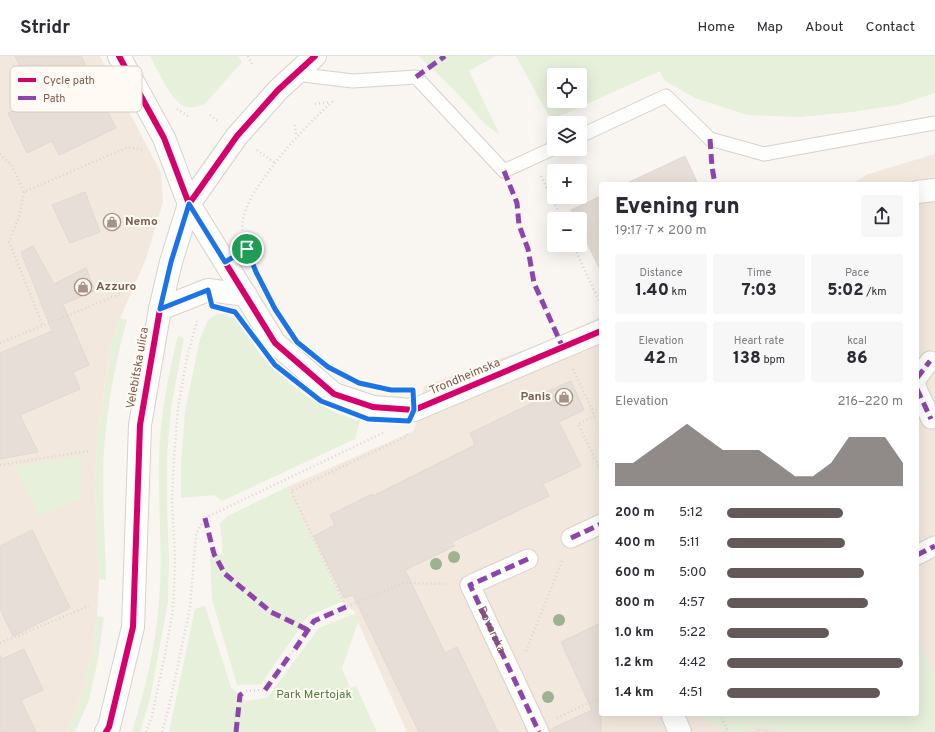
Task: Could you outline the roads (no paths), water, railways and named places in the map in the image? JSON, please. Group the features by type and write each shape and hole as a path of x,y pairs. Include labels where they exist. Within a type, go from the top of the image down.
{"street":[{"name":"Trondheimska","path":"119,56 124,66"},
{"name":"Velebitska ulica","path":"106,732 109,727 133,627 140,425 160,309 171,262 189,204 237,136 278,90 315,56"},
{"name":"Trondheimska","path":"142,98 164,138 189,204 275,343 334,394 373,407 414,410 599,332"},
{"path":"919,192 935,190"},
{"path":"160,309 208,290 246,295"},
{"path":"919,375 930,361"},
{"path":"919,393 931,419"},
{"path":"571,538 599,525"},
{"path":"919,554 935,546"},
{"name":"Doverska","path":"528,559 470,585 537,730"},
{"path":"673,716 680,732"}],"lane":[{"path":"295,74 353,81 416,76 504,171 547,151"},
{"path":"587,133 666,96 710,139 764,154 935,123"}],"place":[{"name":"Nemo","path":"112,222"},
{"name":"Azzuro","path":"83,287"},
{"name":"Panis","path":"564,397"}],"park label":[{"name":"Park Mertojak","path":"314,695"}]}
